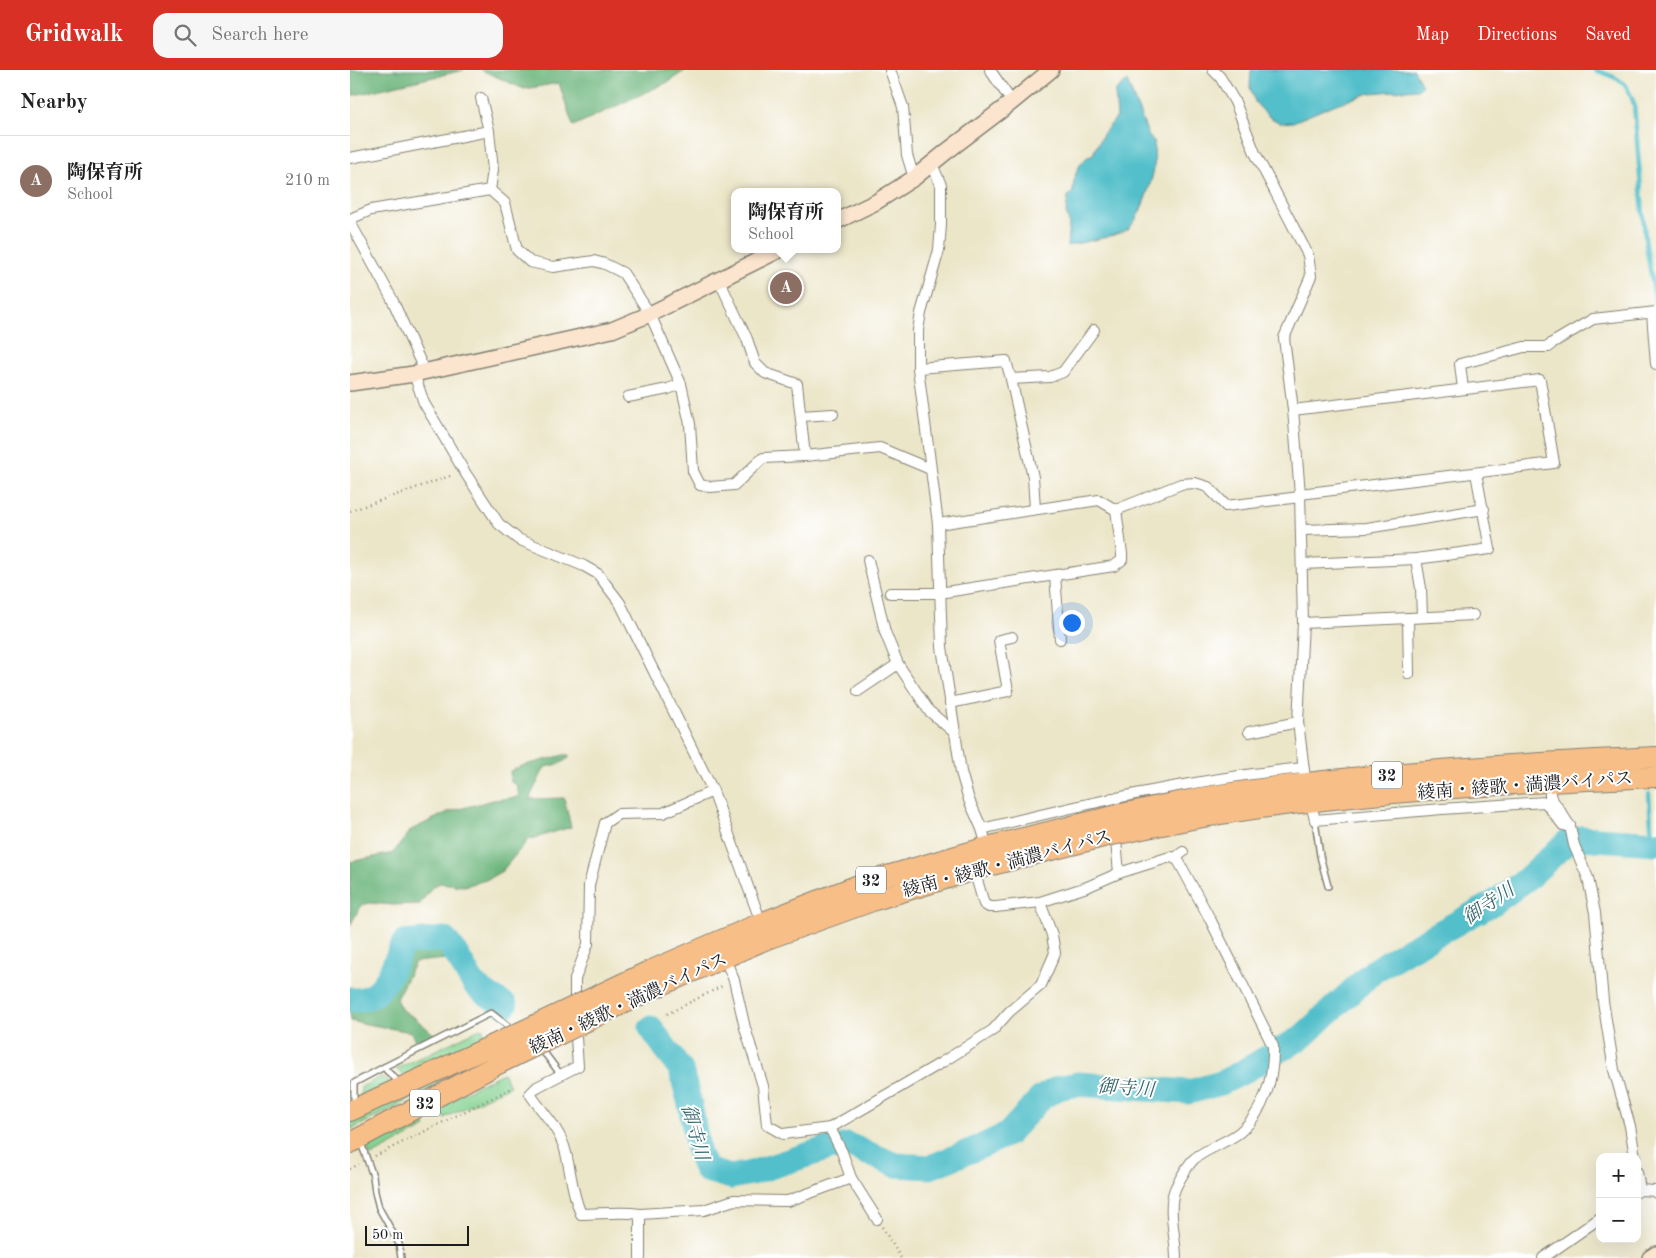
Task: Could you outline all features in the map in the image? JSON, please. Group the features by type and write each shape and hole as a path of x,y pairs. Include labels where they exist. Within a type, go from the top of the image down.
{"highway":[{"name":"綾南・綾歌・満濃バイパス","path":"355,1140 496,1054 651,980 764,931 874,900 984,853 1114,820 1226,813 1308,793 1523,763 1656,757"},
{"name":"綾南・綾歌・満濃バイパス","path":"1308,793 1656,777"},
{"name":"綾南・綾歌・満濃バイパス","path":"651,980 724,958 764,931"},
{"name":"綾南・綾歌・満濃バイパス","path":"352,1110 404,1086 496,1054"}],"street":[{"path":"890,70 903,107 906,155 914,178"},
{"path":"990,70 1012,102"},
{"path":"841,219 876,202 914,178 1051,70"},
{"path":"1213,70 1220,77 1235,102 1255,153 1308,255 1310,276 1284,338 1293,410 1302,530 1303,623 1298,722 1308,793"},
{"path":"481,98 489,131 493,170 490,190"},
{"path":"350,158 489,131"},
{"path":"932,164 941,185 942,225 939,250 918,330 918,368 938,524 942,647 961,772 984,853 984,904 989,907 996,907 1040,902 1087,887 1119,873 1179,855 1273,1046 1274,1060 1270,1081 1259,1112 1240,1133 1194,1159 1174,1190 1172,1213 1176,1258"},
{"path":"490,190 371,210 350,220 392,299 419,373 424,403 464,471 499,524 518,539 584,566 598,574 620,603 713,790 764,931"},
{"path":"490,190 505,203 518,250 530,262 553,268 594,261 623,273 650,314 681,384 690,424 693,471 700,485 710,487 734,485 763,458 805,456 880,448 930,470"},
{"path":"350,383 419,373 612,330 650,314 773,253"},
{"path":"719,280 747,339 755,363 765,373 797,384 805,456"},
{"path":"1463,389 1460,364 1524,347 1549,347 1552,343 1593,319 1654,312 1656,364"},
{"path":"1011,379 1050,377 1063,372 1094,330"},
{"path":"918,368 1006,361 1033,476 1035,509"},
{"path":"1116,510 1181,484 1194,483 1208,487 1226,506 1554,463 1540,380 1293,410"},
{"path":"628,397 668,389 681,384"},
{"path":"801,416 833,414"},
{"path":"1303,564 1416,559 1490,549 1476,473"},
{"path":"938,524 1099,500 1116,510"},
{"path":"1302,530 1367,528 1484,509"},
{"path":"890,593 939,593 1114,566 1122,560 1116,510"},
{"path":"1416,559 1422,588 1422,617"},
{"path":"868,560 885,632 898,664 929,711 955,733"},
{"path":"1055,576 1060,638"},
{"path":"1303,623 1473,615"},
{"path":"1408,618 1409,674"},
{"path":"950,703 1008,692 999,640 1012,636"},
{"path":"858,691 898,664"},
{"path":"1249,732 1298,722"},
{"path":"984,853 1114,820 1205,782 1308,793 1545,802 1563,825 1571,830"},
{"path":"1550,782 1550,796 1571,830 1574,845 1588,878 1595,913 1603,1000 1614,1070 1630,1126 1634,1153"},
{"path":"713,790 663,812 618,814 605,823 588,886 588,944 576,979 575,1030 578,1066 537,1087 530,1094 555,1127 564,1146 576,1204 581,1214 630,1212 640,1214 704,1210 734,1200 788,1201 851,1178"},
{"path":"1114,820 1119,873"},
{"path":"724,958 734,980 745,1028 763,1086 767,1125 783,1134 830,1128 993,1030 1009,1012 1041,985 1055,953 1052,935 1040,902"},
{"path":"830,1128 842,1152 851,1178 877,1220"},
{"path":"1641,1191 1655,1191 1656,1193"},
{"path":"640,1214 640,1258"},
{"path":"1543,1258 1596,1221"},
{"path":"1650,1258 1656,1254"}],"lane":[{"path":"1308,793 1320,856 1328,886"},
{"path":"352,1110 354,1083 491,1013 522,1037"},
{"path":"530,1043 546,1055 561,1075"},
{"path":"384,1068 404,1086"},
{"path":"355,1140 368,1159 379,1208 399,1244 401,1258"}],"path":[{"path":"350,511 464,471"},
{"path":"667,1014 734,980"},
{"path":"350,1169 512,1088"},
{"path":"877,1220 901,1258"}],"green space":[{"path":"350,70 464,70 350,96"},
{"path":"481,70 686,70 668,82 573,126 559,83 524,89"},
{"path":"569,755 569,758 559,764 545,767 529,799 564,798 571,827 528,840 502,871 486,880 464,886 440,883 432,887 420,904 394,905 370,903 361,905 350,926 350,862 393,853 411,830 448,812 493,800 519,797 517,785 511,782 510,771"},
{"path":"443,943 450,949 446,959 415,962 396,999 401,1009 437,1037 419,1045 411,1032 350,1021 350,1002 364,1002 374,998 382,991 391,979 406,946"},
{"path":"482,1028 487,1038 406,1077 396,1069"},
{"path":"495,1054 496,1057 350,1130 350,1122"},
{"path":"503,1073 510,1086 444,1118 439,1108 441,1104"},
{"path":"381,1077 391,1083 360,1098 361,1087"},
{"path":"417,1116 421,1118 426,1127 371,1156 365,1146"}],"water":[{"path":"1251,70 1414,70 1422,85 1418,89 1370,93 1336,104 1293,122 1280,123 1268,116 1255,102 1250,87"},
{"path":"1127,81 1149,137 1154,141 1154,168 1151,182 1136,218 1128,229 1106,237 1067,246 1069,222 1066,213 1068,196 1073,192 1075,175 1080,165 1093,154 1103,134 1117,117 1115,92"}],"waterway":[{"path":"1595,70 1610,75 1624,84 1634,104 1645,238 1656,306"},
{"path":"1649,794 1652,842"},
{"name":"御寺川","path":"651,1028 681,1070 690,1104 699,1154 706,1170 731,1177 751,1173 829,1148 848,1145 896,1165 930,1167 1008,1134 1041,1098 1058,1088 1078,1084 1189,1092 1221,1083 1302,1037 1375,970 1495,902 1528,878 1567,842 1581,838 1656,843"},
{"name":"御寺川","path":"350,999 362,999 378,991 388,977 404,943 444,939 453,949 479,989 505,1005"}],"place":[{"name":"陶保育所","path":"786,288"}]}
